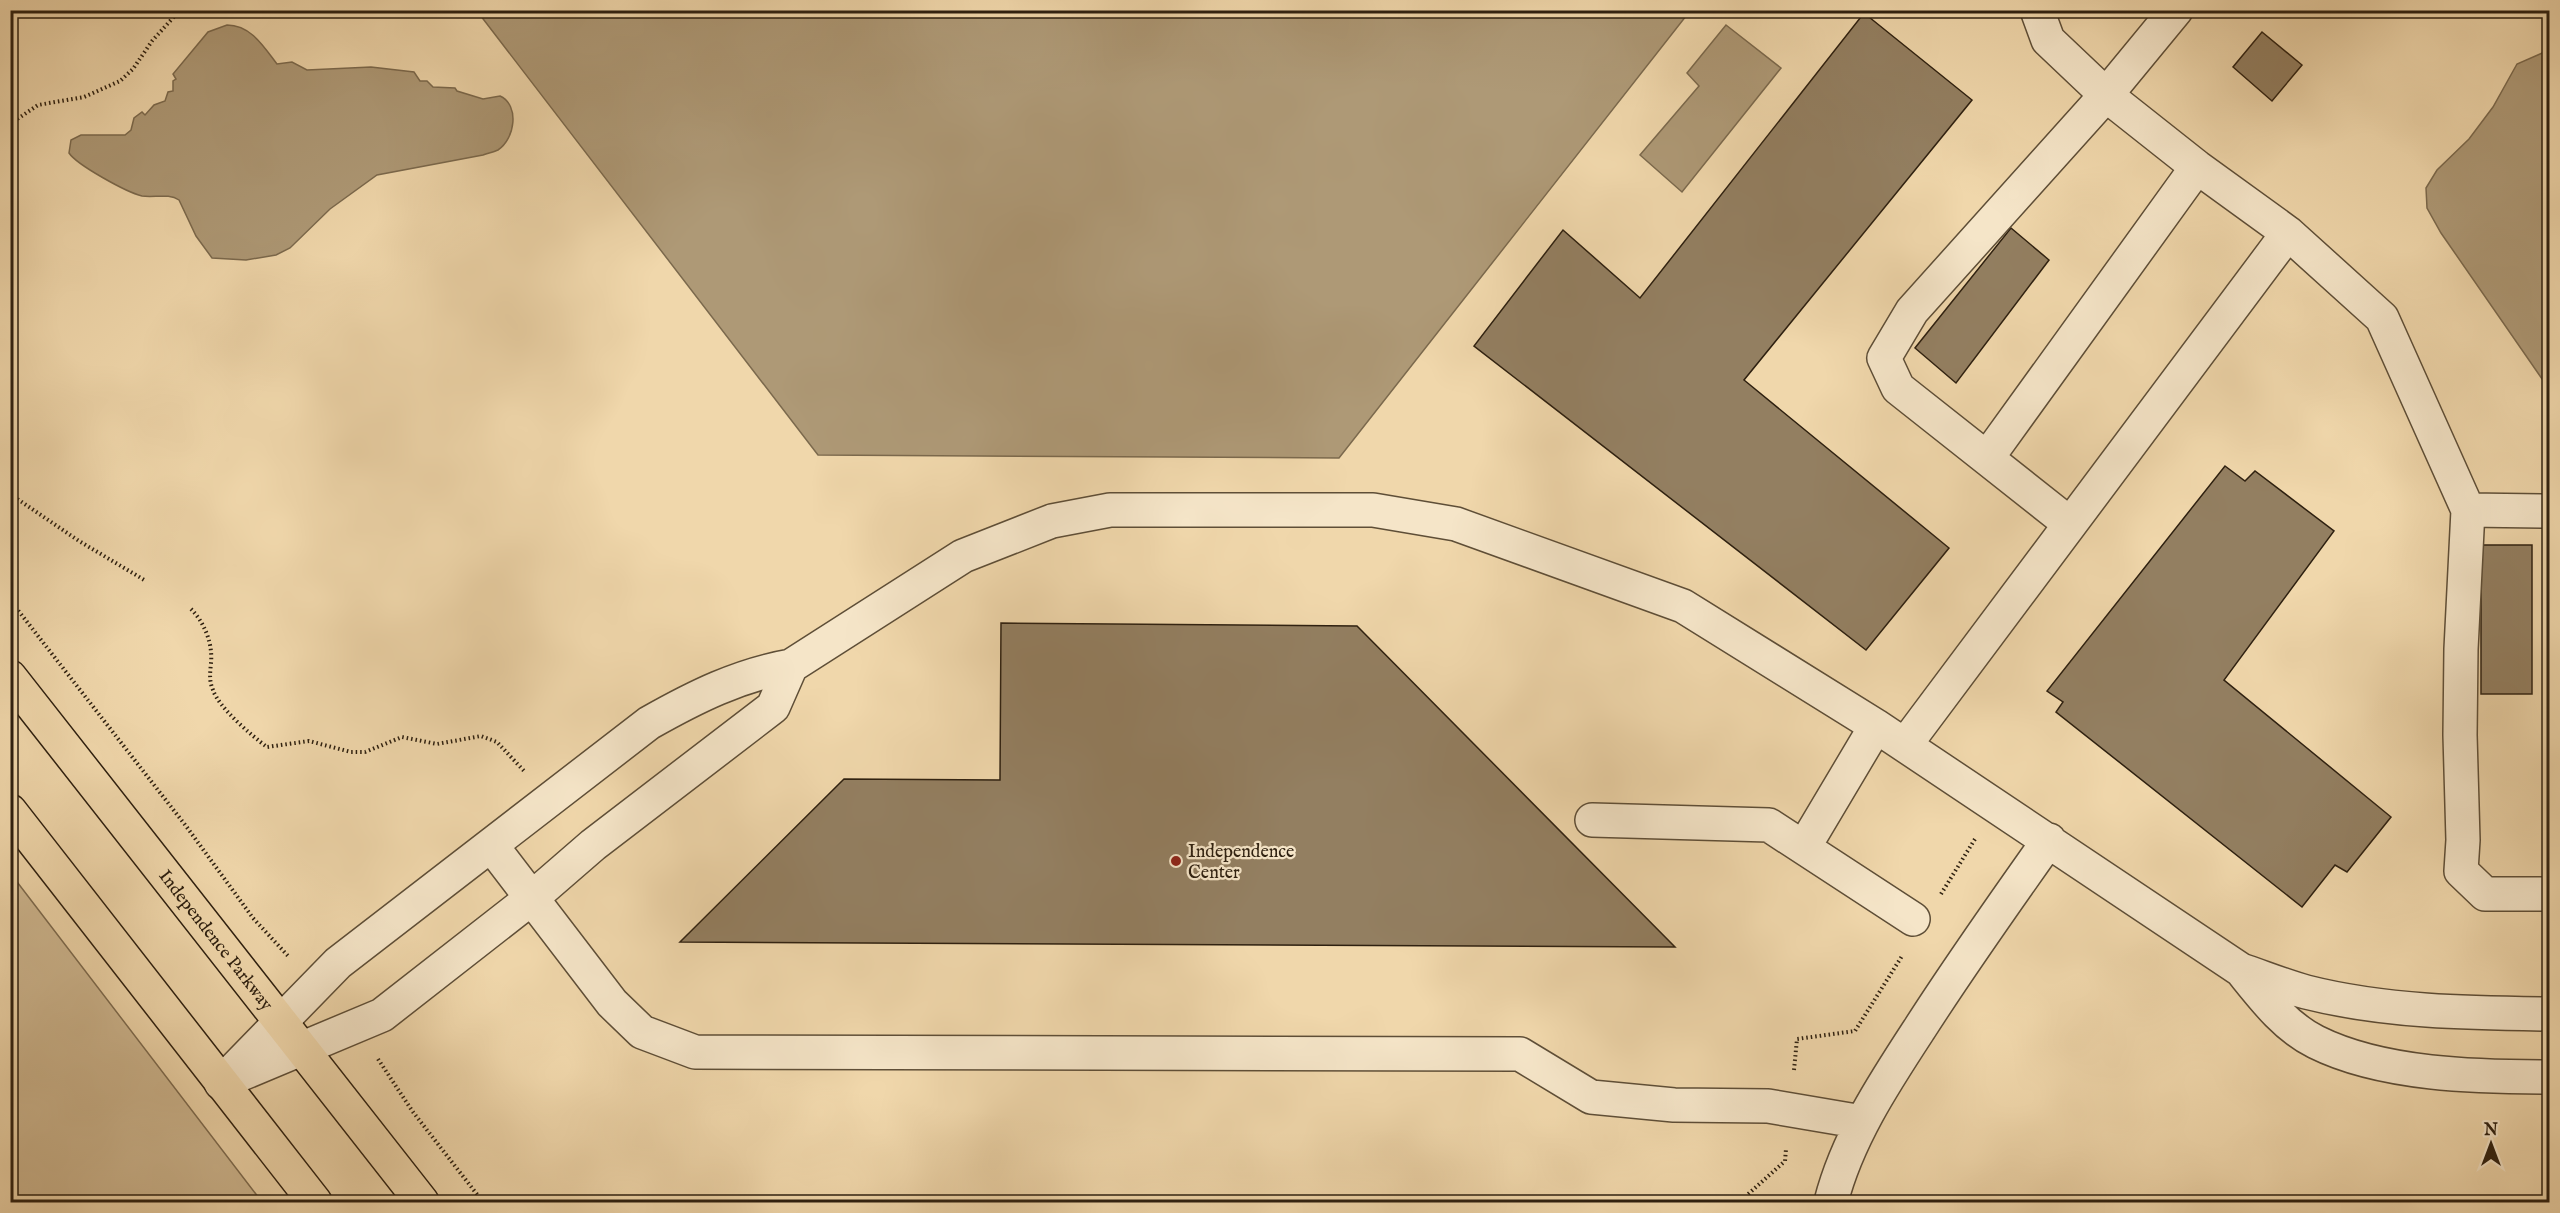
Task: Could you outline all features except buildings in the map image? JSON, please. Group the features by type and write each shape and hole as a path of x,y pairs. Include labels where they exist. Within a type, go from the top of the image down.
{"main road":[{"name":"Independence Parkway","path":"10,677 282,1020 422,1203"},
{"path":"10,811 315,1203"}],"lane":[{"path":"2037,10 2048,40 2106,94 2197,167 2288,232 2382,318 2468,510 2461,649 2460,735 2463,840 2461,871 2485,894 2550,894"},
{"path":"2070,524 1898,388 1884,358 1912,311 2106,94 2176,10"},
{"path":"1987,459 2197,167"},
{"path":"1905,745 2288,232"},
{"path":"221,1083 338,963 549,798 650,723 703,693 759,672 791,666 963,556 1052,521 1110,510 1373,510 1456,524 1683,606 1876,726 2241,970 2306,992 2381,1006 2481,1013 2550,1014"},
{"path":"2468,510 2550,511"},
{"path":"221,1083 382,1015 533,897 593,845 773,707 791,666"},
{"path":"1804,847 1876,726"},
{"path":"1592,820 1769,825 1804,847 1924,911"},
{"path":"1831,1203 1862,1122 1959,968 2049,840"},
{"path":"491,844 612,1003 642,1032 694,1052 1520,1054 1591,1097 1674,1105 1768,1106 1862,1122"},
{"path":"2241,970 2269,1005 2291,1025 2315,1042 2344,1053 2438,1073 2550,1077"}],"path":[{"path":"10,124 38,105 84,97 120,81 134,69 152,41 180,10"},
{"path":"10,494 80,541 146,581"},
{"path":"10,600 186,826 253,918 316,986"},
{"path":"190,609 201,621 212,650 210,674 213,693 248,731 267,747 309,741 351,752 365,752 402,737 437,744 481,736 488,737 496,742 549,798"},
{"path":"1924,911 1996,805"},
{"path":"1746,1203 1746,1196 1785,1161 1797,1039 1856,1031 1904,953"},
{"path":"356,1026 413,1112 483,1203"}],"shaded area":[{"path":"477,11 1690,11 1339,458 818,455"},
{"path":"227,25 236,26 250,33 262,44 277,64 292,62 307,70 371,67 414,72 420,81 427,81 433,87 455,88 457,91 483,99 500,96 506,100 513,114 508,138 498,150 483,155 377,175 330,209 290,248 276,255 246,260 212,258 196,236 179,200 171,197 142,196 91,171 69,153 71,140 81,135 125,135 131,130 134,118 142,112 145,115 154,105 165,101 168,92 173,91 173,81 176,79 173,74 208,32"},
{"path":"1726,25 1781,68 1682,192 1640,155 1699,86 1687,73"},
{"path":"2550,50 2549,389 2441,233 2427,208 2426,188 2437,170 2469,139 2493,107 2517,64"},
{"path":"11,874 262,1202 11,1202"}],"place":[{"name":"Independence Center","path":"1176,861"}]}
